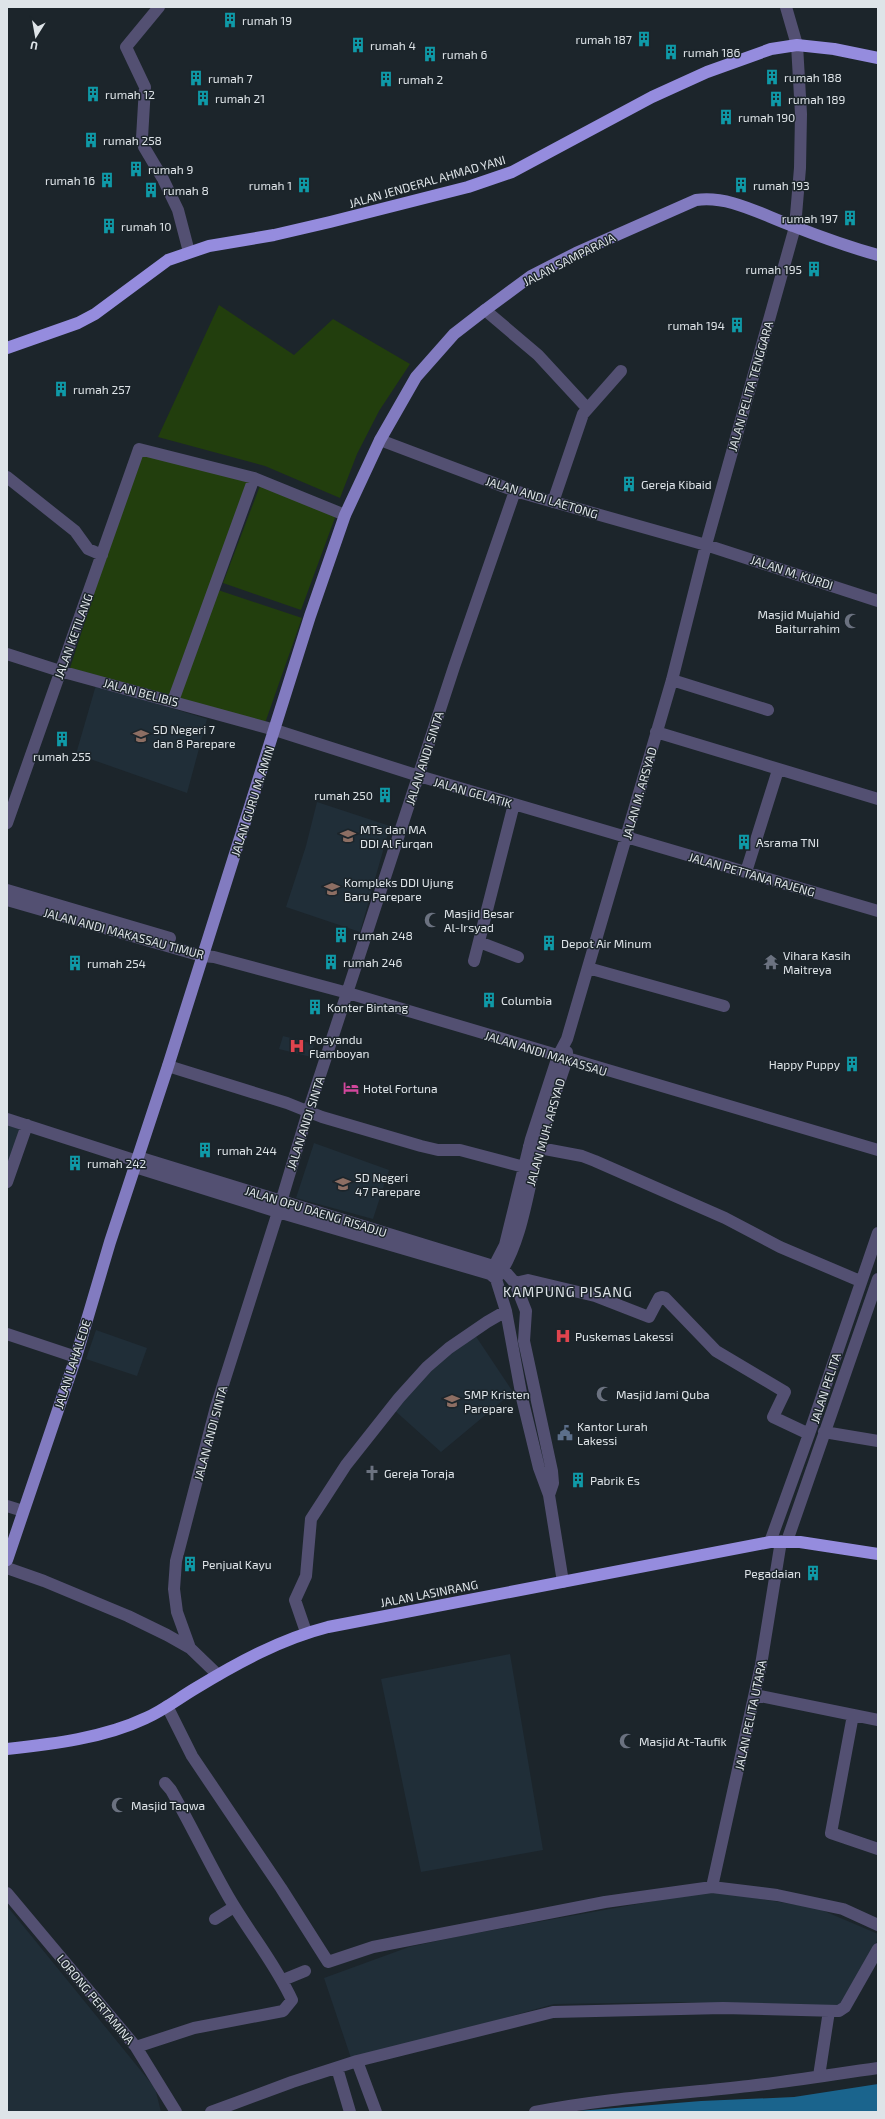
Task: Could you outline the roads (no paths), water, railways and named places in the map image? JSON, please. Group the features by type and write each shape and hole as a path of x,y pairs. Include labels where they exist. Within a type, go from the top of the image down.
{"highway":[{"name":"JALAN JENDERAL AHMAD YANI","path":"7,348 78,323 95,314 168,260 209,246 274,235 468,187 512,172 652,96 707,72 771,48 797,46 834,49 878,58"},
{"name":"JALAN LASINRANG","path":"7,1749 95,1735 146,1718 218,1675 273,1646 306,1632 779,1542 878,1554"}],"main road":[{"name":"JALAN SAMPARAJA","path":"380,440 416,377 454,334 485,310 537,273 576,253 696,200 707,198 725,201 795,227 878,255"},
{"name":"JALAN GURU M. AMIN","path":"137,1162 168,1066 207,954 310,616 345,514 380,440"},
{"name":"JALAN LAHALEDE","path":"7,1560 76,1357 110,1242 137,1162"}],"street":[{"path":"159,7 126,47 145,87 142,138 144,147 178,210 189,252"},
{"name":"JALAN PELITA TENGGARA","path":"706,545 795,227 800,168 801,114 797,46 786,7"},
{"path":"485,310 538,355 587,408"},
{"path":"553,502 579,422 587,408 621,371"},
{"name":"JALAN ANDI LAETONG","path":"380,440 515,491 706,545"},
{"name":"JALAN KETILANG","path":"7,823 139,449 254,478"},
{"path":"7,477 75,531 88,549 102,555"},
{"path":"173,701 254,478 345,514"},
{"name":"JALAN ANDI SINTA","path":"190,1648 176,1612 174,1589 176,1561 216,1407 280,1206 308,1112 454,667 515,491"},
{"name":"JALAN M. KURDI","path":"706,545 878,600"},
{"name":"JALAN M. ARSYAD","path":"567,1039 672,680 706,545"},
{"name":"JALAN BELIBIS","path":"7,654 60,671 275,730"},
{"path":"672,680 768,710"},
{"name":"JALAN GELATIK","path":"275,730 419,776 627,837"},
{"path":"656,732 878,799"},
{"path":"746,872 778,770"},
{"path":"474,961 514,804"},
{"name":"JALAN PETTANA RAJENG","path":"627,837 878,911"},
{"name":"JALAN ANDI MAKASSAU TIMUR","path":"7,890 207,954"},
{"name":"JALAN ANDI MAKASSAU TIMUR","path":"7,900 207,954"},
{"path":"478,942 518,957"},
{"name":"JALAN ANDI MAKASSAU","path":"207,954 348,993 562,1058 878,1150"},
{"path":"588,968 724,1006"},
{"name":"JALAN MUH. ARSYAD","path":"496,1272 517,1232 534,1147 567,1039"},
{"path":"168,1066 288,1103 308,1112 421,1146 438,1150 460,1150 524,1167"},
{"name":"JALAN OPU DAENG RISADJU","path":"7,1119 137,1162 496,1272"},
{"path":"7,1182 27,1125"},
{"path":"534,1147 582,1156 595,1161 725,1218 780,1247 860,1281"},
{"name":"JALAN MUH. ARSYAD","path":"496,1272 505,1245 524,1167 534,1147"},
{"name":"JALAN PELITA","path":"779,1542 809,1434 860,1281 878,1233"},
{"path":"496,1272 515,1283 526,1311 524,1341 552,1470 553,1483 549,1495"},
{"path":"496,1272 506,1311 522,1398 539,1468 549,1495 563,1582"},
{"name":"JALAN PELITA","path":"779,1542 824,1432 878,1279"},
{"path":"515,1283 528,1280 588,1294 649,1317 659,1298 662,1296 716,1351 784,1392 773,1417 809,1434"},
{"path":"306,1632 295,1600 306,1576 310,1524 314,1514 346,1465 399,1398 427,1367 449,1348 506,1311"},
{"path":"7,1334 76,1357"},
{"path":"824,1432 878,1441"},
{"path":"7,1506 23,1511"},
{"name":"JALAN PELITA UTARA","path":"712,1887 755,1696 779,1542"},
{"path":"7,1568 44,1581 128,1616 190,1648 218,1675"},
{"path":"755,1696 878,1720"},
{"path":"168,1706 192,1756 281,1888 328,1962 373,1947 605,1902 712,1887 777,1895 843,1909 878,1925"},
{"path":"853,1715 831,1833 878,1850"},
{"path":"136,2047 194,2028 283,2010 292,2000 283,1980 234,1907 171,1790 165,1783"},
{"name":"LORONG PERTAMINA","path":"7,1893 136,2047 176,2112"},
{"path":"215,1919 234,1907"},
{"path":"212,2112 292,2082 357,2062 553,2012 722,2008 839,2011 845,2006 878,1949"},
{"path":"283,1980 305,1972"},
{"path":"819,2076 829,2011"},
{"path":"357,2062 376,2112"},
{"path":"337,2068 350,2112"},
{"path":"535,2112 580,2104 702,2089 749,2086 878,2068"}],"water":[{"path":"878,2084 878,2112 566,2112 701,2101 794,2097"}],"place":[{"name":"rumah 19","path":"230,20"},
{"name":"rumah 187","path":"644,39"},
{"name":"rumah 4","path":"358,45"},
{"name":"rumah 186","path":"671,52"},
{"name":"rumah 6","path":"430,54"},
{"name":"rumah 188","path":"772,77"},
{"name":"rumah 7","path":"196,78"},
{"name":"rumah 2","path":"386,79"},
{"name":"rumah 12","path":"93,94"},
{"name":"rumah 21","path":"203,98"},
{"name":"rumah 189","path":"776,99"},
{"name":"rumah 190","path":"726,117"},
{"name":"rumah 258","path":"91,140"},
{"name":"rumah 9","path":"136,169"},
{"name":"rumah 16","path":"107,180"},
{"name":"rumah 1","path":"304,185"},
{"name":"rumah 193","path":"741,185"},
{"name":"rumah 8","path":"151,190"},
{"name":"rumah 197","path":"850,218"},
{"name":"rumah 10","path":"109,226"},
{"name":"rumah 195","path":"814,269"},
{"name":"rumah 194","path":"737,325"},
{"name":"rumah 257","path":"61,389"},
{"name":"Gereja Kibaid","path":"629,484"},
{"name":"Masjid Mujahid Baiturrahim","path":"852,621"},
{"name":"SD Negeri 7 dan 8 Parepare","path":"141,736"},
{"name":"rumah 255","path":"62,739"},
{"name":"rumah 250","path":"385,795"},
{"name":"MTs dan MA DDI Al Furqan","path":"348,836"},
{"name":"Asrama TNI","path":"744,842"},
{"name":"Kompleks DDI Ujung Baru Parepare","path":"332,889"},
{"name":"Masjid Besar Al-Irsyad","path":"432,920"},
{"name":"rumah 248","path":"341,935"},
{"name":"Depot Air Minum","path":"549,943"},
{"name":"rumah 246","path":"331,962"},
{"name":"Vihara Kasih Maitreya","path":"771,962"},
{"name":"rumah 254","path":"75,963"},
{"name":"Columbia","path":"489,1000"},
{"name":"Konter Bintang","path":"315,1007"},
{"name":"Posyandu Flamboyan","path":"297,1046"},
{"name":"Happy Puppy","path":"852,1064"},
{"name":"Hotel Fortuna","path":"351,1088"},
{"name":"rumah 244","path":"205,1150"},
{"name":"rumah 242","path":"75,1163"},
{"name":"SD Negeri 47 Parepare","path":"343,1184"},
{"name":"Puskemas Lakessi","path":"563,1336"},
{"name":"Masjid Jami Quba","path":"604,1394"},
{"name":"SMP Kristen Parepare","path":"452,1401"},
{"name":"Kantor Lurah Lakessi","path":"565,1433"},
{"name":"Gereja Toraja","path":"372,1473"},
{"name":"Pabrik Es","path":"578,1480"},
{"name":"Penjual Kayu","path":"190,1564"},
{"name":"Pegadaian","path":"813,1573"},
{"name":"Masjid At-Taufik","path":"627,1741"},
{"name":"Masjid Taqwa","path":"119,1805"}],"district":[{"name":"KAMPUNG PISANG","path":"568,1291"}]}
